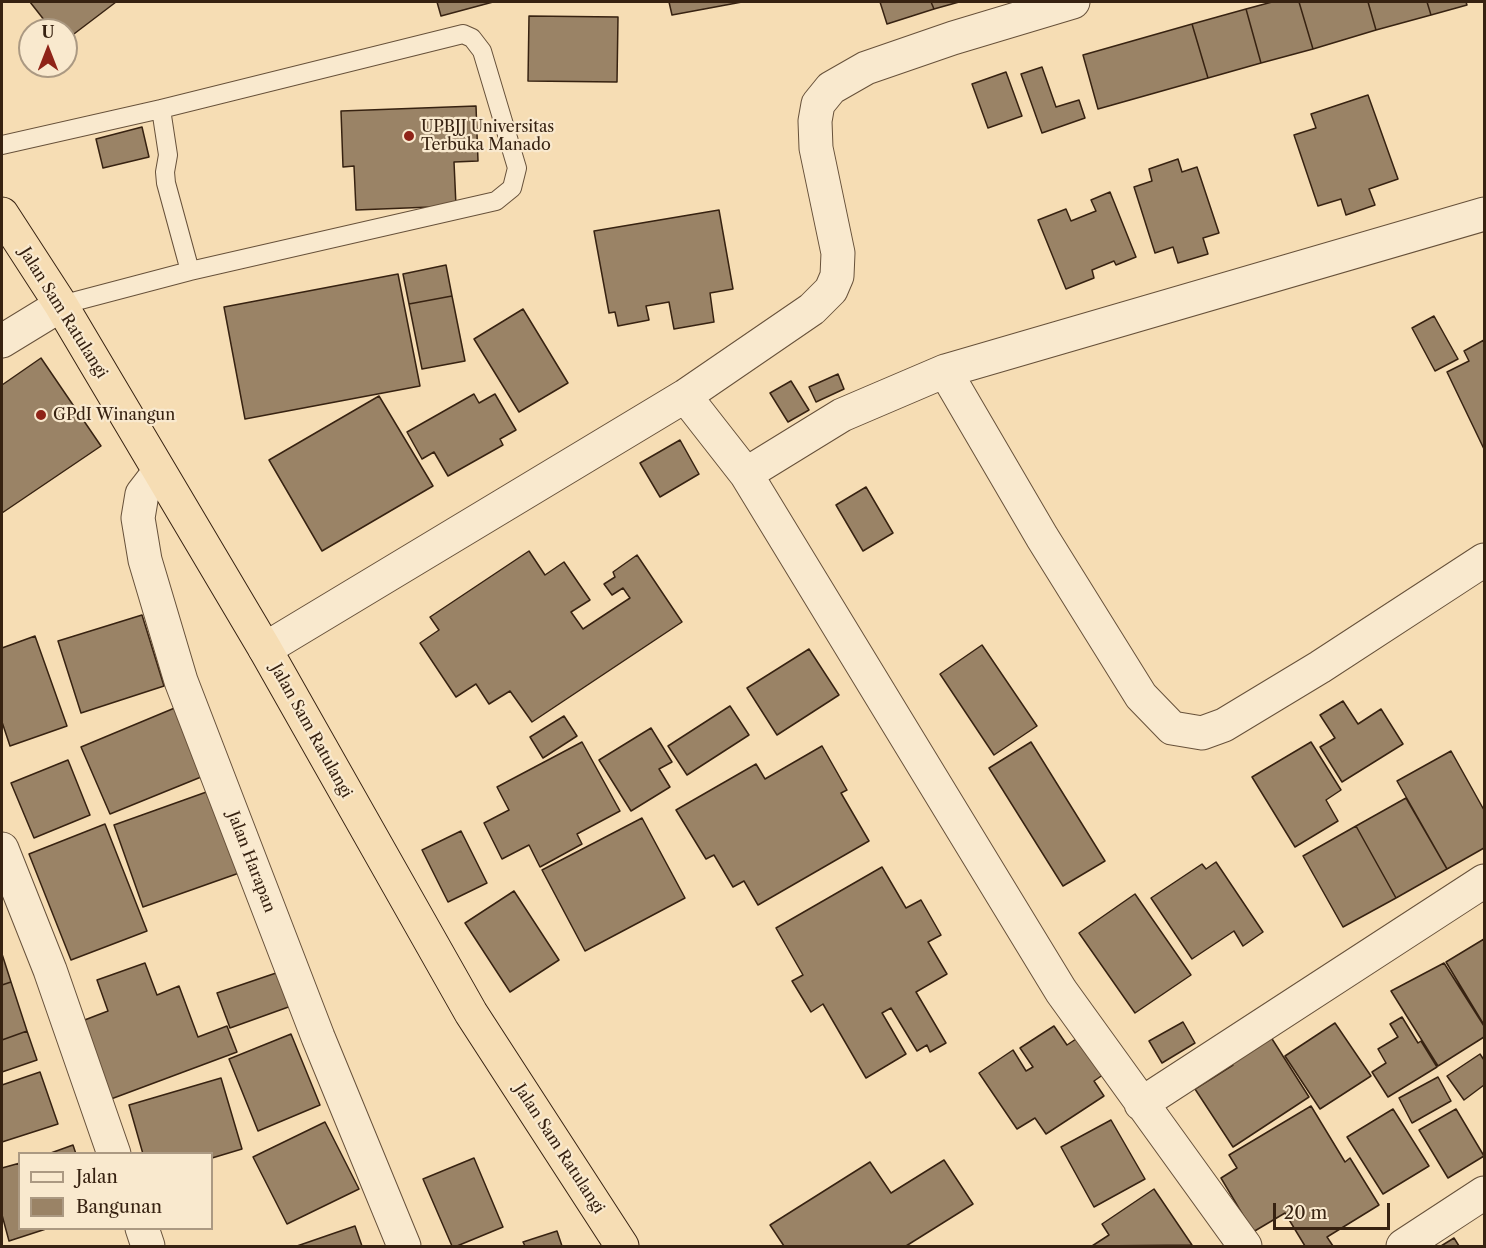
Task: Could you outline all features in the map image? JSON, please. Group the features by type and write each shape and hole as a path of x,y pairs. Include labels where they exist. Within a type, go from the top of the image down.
{"highway":[{"name":"Jalan Sam Ratulangi","path":"2,214 61,305 265,649 471,1013 622,1246"}],"street":[{"path":"265,649 686,396 812,309 831,290 837,276 838,253 816,148 815,121 818,104 831,88 866,68 953,38 1073,2"},
{"path":"746,474 842,415 945,371 1485,214"},
{"path":"2,341 61,305"},
{"path":"945,371 1042,537 1141,696 1172,728 1202,733 1224,726 1485,560"},
{"path":"686,396 746,474 1061,992 1245,1246"},
{"name":"Jalan Harapan","path":"159,472 142,494 138,518 145,560 181,681 318,1037 404,1246"},
{"path":"2,849 50,970 113,1152"},
{"path":"1141,1104 1485,881"},
{"path":"1403,1246 1485,1193"},
{"path":"143,1230 148,1246"}],"lane":[{"path":"2,145 160,109 463,34 472,38 482,51 518,168 512,188 496,201 190,271 61,305"},
{"path":"160,109 168,155 166,183 190,271"}],"building":[{"path":"30,2 116,2 78,31 78,18 43,18"},
{"path":"437,2 493,2 441,16"},
{"path":"669,2 742,2 672,15"},
{"path":"880,2 931,2 934,9 887,24"},
{"path":"931,2 959,2 934,9"},
{"path":"1272,2 1299,2 1313,49 1261,63 1246,9"},
{"path":"1299,2 1368,2 1376,30 1313,49"},
{"path":"1368,2 1427,2 1431,15 1376,30"},
{"path":"1427,2 1466,2 1467,5 1431,15"},
{"path":"1246,9 1261,63 1208,78 1192,24"},
{"path":"529,16 618,17 617,82 528,81"},
{"path":"1192,24 1208,78 1098,109 1083,55"},
{"path":"1042,67 1056,107 1079,100 1085,118 1042,133 1021,74"},
{"path":"1006,72 1022,116 988,128 972,84"},
{"path":"1368,95 1398,179 1369,189 1375,205 1346,215 1341,199 1318,206 1294,135 1316,128 1311,114"},
{"name":"UPBJJ Universitas Terbuka Manado","path":"476,106 478,161 454,162 456,206 356,210 354,166 343,167 341,111"},
{"path":"142,127 149,157 103,168 96,139"},
{"path":"1178,159 1182,172 1197,167 1219,233 1203,238 1208,254 1178,263 1173,247 1155,253 1134,187 1152,181 1149,169"},
{"path":"1110,192 1136,257 1116,265 1114,261 1092,270 1094,278 1066,289 1038,220 1066,209 1071,221 1096,211 1091,200"},
{"path":"719,210 733,289 710,293 714,322 674,329 669,302 646,306 649,320 618,326 615,312 609,313 594,231"},
{"path":"446,265 452,296 409,304 403,274"},
{"path":"398,274 420,386 245,419 224,307"},
{"path":"452,296 465,361 422,369 409,304"},
{"path":"523,309 568,383 519,412 474,339"},
{"path":"1434,316 1458,359 1435,371 1412,328"},
{"path":"1484,340 1484,449 1447,372 1469,361 1464,351"},
{"name":"GPdI Winangun","path":"41,358 101,446 2,513 2,385"},
{"path":"838,374 844,389 816,402 809,387"},
{"path":"791,381 809,410 788,422 770,393"},
{"path":"474,394 479,403 495,394 516,430 500,439 503,445 448,476 434,452 422,459 407,432"},
{"path":"379,396 433,486 322,551 269,460"},
{"path":"680,440 699,474 660,497 640,463"},
{"path":"866,487 893,533 863,551 836,505"},
{"path":"529,551 545,575 564,562 590,600 571,612 583,629 630,598 623,588 612,595 604,584 615,577 613,572 637,555 682,622 532,722 510,691 489,704 476,684 456,697 420,643 439,630 430,617"},
{"path":"142,615 164,686 81,713 58,641"},
{"path":"35,636 67,726 10,746 2,722 2,648"},
{"path":"982,645 1037,726 994,755 940,674"},
{"path":"809,649 839,695 777,735 747,688"},
{"path":"1343,701 1358,724 1381,709 1403,744 1342,782 1320,747 1335,738 1320,715"},
{"path":"730,706 749,735 687,775 668,746"},
{"path":"177,707 206,775 110,814 81,747"},
{"path":"564,716 577,736 543,758 530,737"},
{"path":"651,728 672,762 659,769 670,787 631,811 599,760"},
{"path":"582,742 620,811 577,834 582,844 540,867 529,845 502,859 484,823 509,810 497,787"},
{"path":"1031,742 1105,861 1063,886 989,768"},
{"path":"1311,742 1341,790 1326,800 1338,821 1295,847 1252,777"},
{"path":"822,746 847,790 841,793 869,841 758,905 744,881 733,887 714,855 706,859 676,810 756,764 765,779"},
{"path":"1451,751 1484,810 1484,848 1447,869 1397,781"},
{"path":"68,760 90,815 34,838 11,783"},
{"path":"212,790 242,872 143,907 114,825"},
{"path":"1406,798 1447,869 1396,898 1356,826"},
{"path":"642,818 685,898 585,951 542,870"},
{"path":"105,824 147,931 71,960 29,854"},
{"path":"1356,826 1396,898 1343,927 1303,856"},
{"path":"461,831 487,883 448,902 422,850"},
{"path":"1216,862 1263,932 1243,946 1234,931 1192,959 1151,898 1202,864 1206,869"},
{"path":"882,867 906,908 921,900 941,935 928,942 947,974 916,992 946,1043 930,1052 927,1045 917,1051 891,1008 882,1013 906,1054 866,1078 823,1004 811,1012 792,981 803,975 776,928"},
{"path":"514,891 559,960 510,992 465,923"},
{"path":"1135,894 1191,975 1135,1013 1079,933"},
{"path":"1484,939 1484,1025 1446,962"},
{"path":"2,954 11,982 2,985"},
{"path":"145,963 157,995 179,986 198,1037 227,1026 237,1052 111,1099 82,1021 108,1011 97,980"},
{"path":"1444,963 1484,1026 1484,1037 1438,1066 1391,991"},
{"path":"282,971 294,1005 230,1028 217,993"},
{"path":"11,982 27,1031 2,1040 2,985"},
{"path":"1402,1017 1418,1043 1421,1041 1437,1067 1388,1097 1372,1072 1386,1063 1378,1049 1398,1037 1390,1024"},
{"path":"1183,1022 1195,1043 1162,1063 1149,1041"},
{"path":"1335,1023 1371,1076 1320,1109 1285,1056"},
{"path":"1054,1026 1067,1045 1082,1035 1107,1072 1094,1081 1104,1096 1046,1134 1035,1118 1017,1129 979,1073 1013,1050 1026,1071 1033,1067 1020,1048"},
{"path":"27,1031 37,1060 2,1072 2,1040"},
{"path":"1267,1031 1309,1097 1233,1147 1195,1089 1233,1065 1227,1056"},
{"path":"291,1034 320,1105 258,1131 229,1059"},
{"path":"1480,1054 1484,1060 1484,1085 1464,1100 1447,1076"},
{"path":"40,1072 58,1124 2,1142 2,1085"},
{"path":"1438,1077 1451,1101 1412,1123 1399,1098"},
{"path":"221,1078 242,1149 213,1158 213,1152 142,1152 129,1105"},
{"path":"1311,1106 1345,1162 1350,1158 1379,1205 1327,1237 1333,1246 1305,1246 1285,1213 1253,1232 1221,1178 1237,1168 1229,1155"},
{"path":"1393,1109 1429,1166 1383,1194 1347,1137"},
{"path":"1456,1109 1484,1156 1448,1178 1419,1130"},
{"path":"1111,1120 1145,1179 1094,1207 1061,1147"},
{"path":"325,1122 359,1189 287,1224 253,1157"},
{"path":"73,1145 75,1152 54,1152"},
{"path":"474,1158 503,1227 452,1246 423,1179"},
{"path":"944,1160 973,1204 906,1246 784,1246 770,1225 870,1162 891,1193"},
{"path":"18,1164 18,1230 43,1230 9,1241 2,1215 2,1168"},
{"path":"1154,1189 1192,1245 1092,1246 1109,1235 1102,1224"},
{"path":"355,1226 362,1246 297,1246"},
{"path":"557,1231 562,1246 525,1246 523,1242"},
{"path":"1454,1238 1459,1246 1441,1246"}],"place":[{"name":"UPBJJ Universitas Terbuka Manado","path":"409,136"},
{"name":"GPdI Winangun","path":"41,415"}]}
